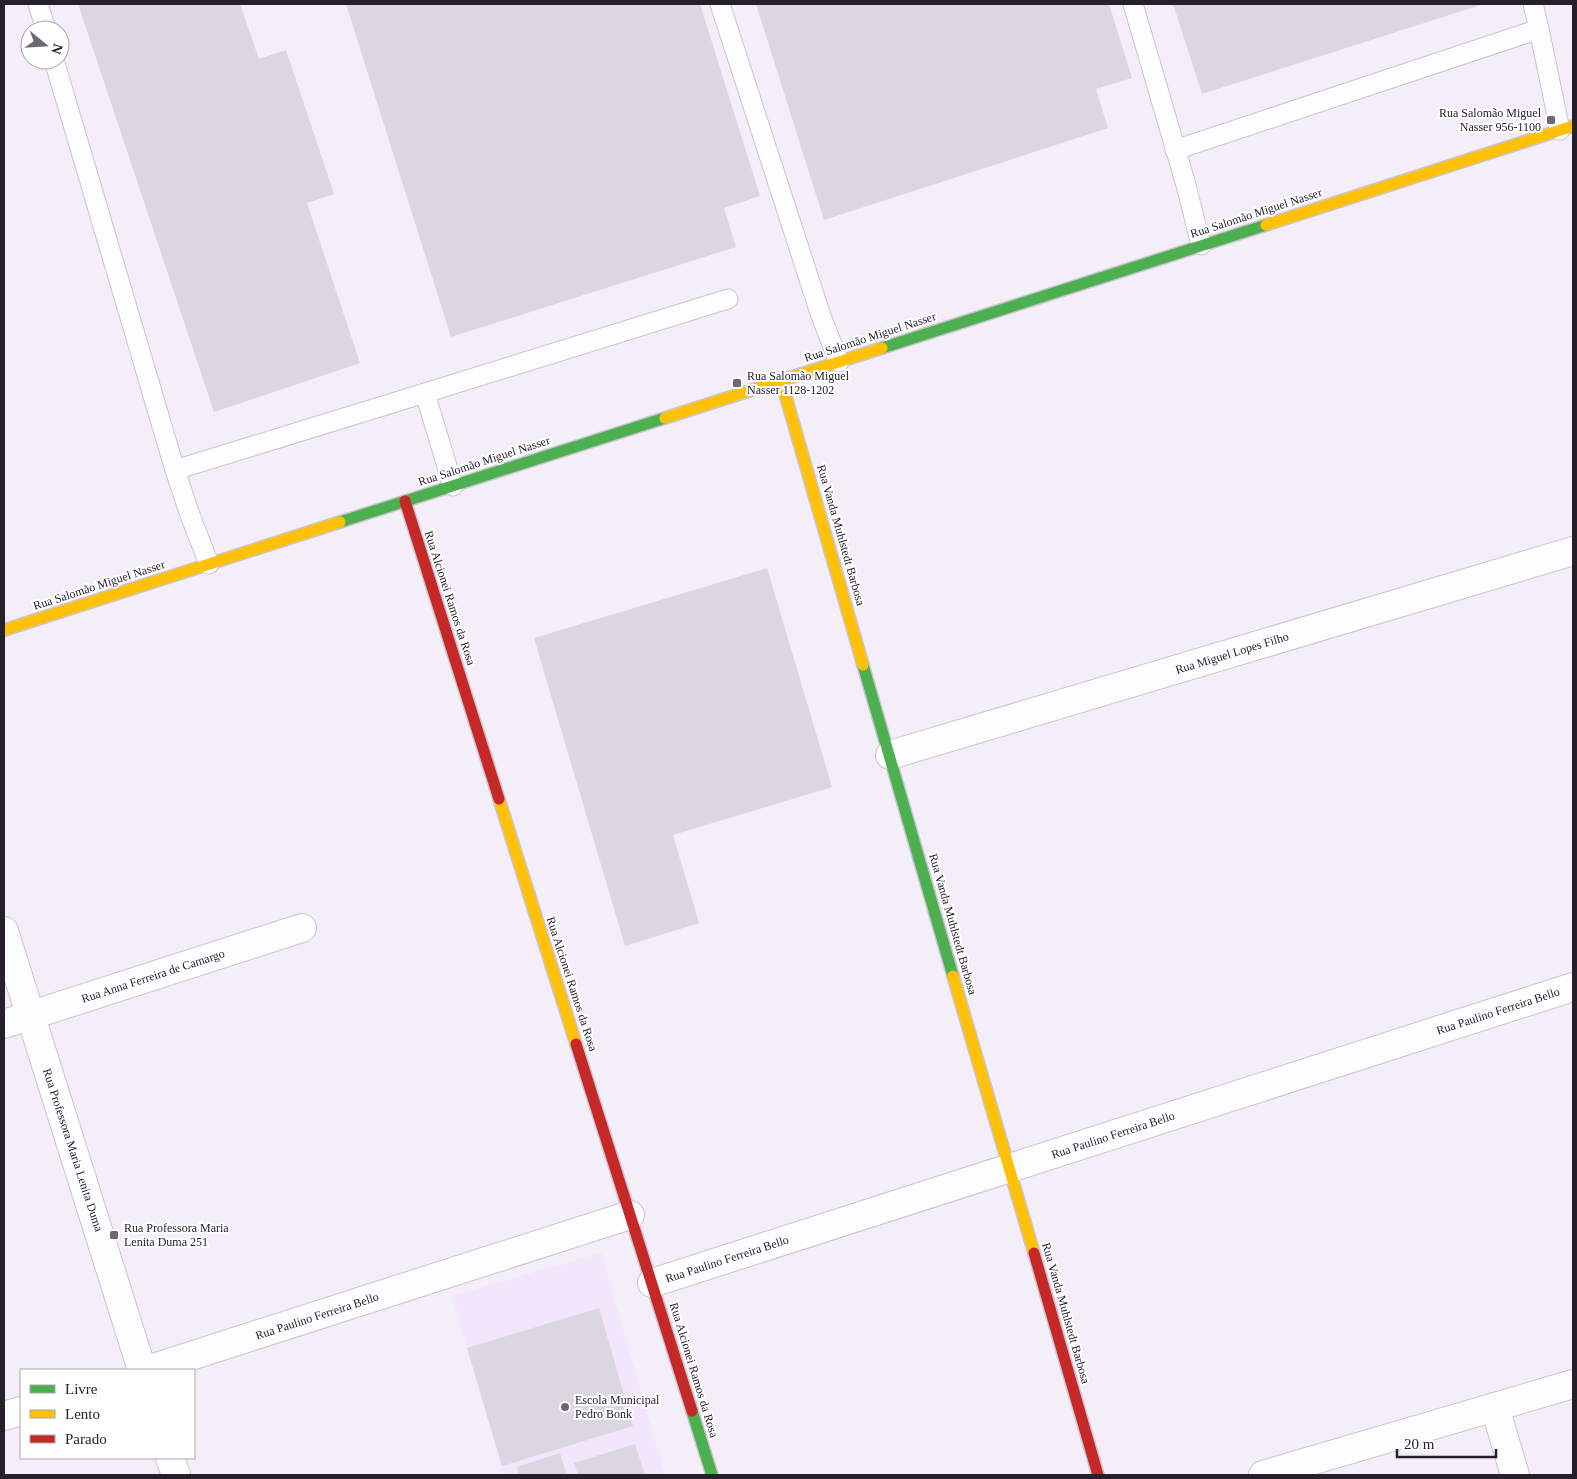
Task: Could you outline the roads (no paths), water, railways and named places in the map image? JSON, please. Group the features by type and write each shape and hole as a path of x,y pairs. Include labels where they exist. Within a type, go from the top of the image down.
{"street":[{"name":"Rua Salomão Miguel Nasser","path":"4,630 1567,128"},
{"name":"Rua Vanda Muhlstedt Barbosa","path":"781,380 1098,1475"},
{"name":"Rua Alcionei Ramos da Rosa","path":"405,501 712,1475"},
{"name":"Rua Miguel Lopes Filho","path":"890,755 1573,551"},
{"name":"Rua Anna Ferreira de Camargo","path":"4,1024 302,928"},
{"name":"Rua Professora Maria Lenita Duma","path":"4,931 142,1369"},
{"name":"Rua Paulino Ferreira Bello","path":"652,1283 1573,987"},
{"name":"Rua Paulino Ferreira Bello","path":"150,1369 630,1215"},
{"path":"1262,1475 1573,1384"},
{"path":"1495,1407 1515,1475"},
{"path":"4,1416 20,1410"},
{"path":"170,1459 176,1475"}],"lane":[{"path":"38,4 43,20"},
{"path":"720,4 821,316 838,362"},
{"path":"1133,4 1202,245"},
{"path":"1532,4 1567,128"},
{"path":"1176,150 1539,29"},
{"path":"57,70 175,470 209,564"},
{"path":"175,470 728,299"},
{"path":"425,393 453,486"}],"place":[{"name":"Rua Salomão Miguel Nasser 956-1100","path":"1551,120"},
{"name":"Rua Salomão Miguel Nasser 1128-1202","path":"737,383"},
{"name":"Rua Professora Maria Lenita Duma 251","path":"114,1235"},
{"name":"Escola Municipal Pedro Bonk","path":"565,1407"}]}
